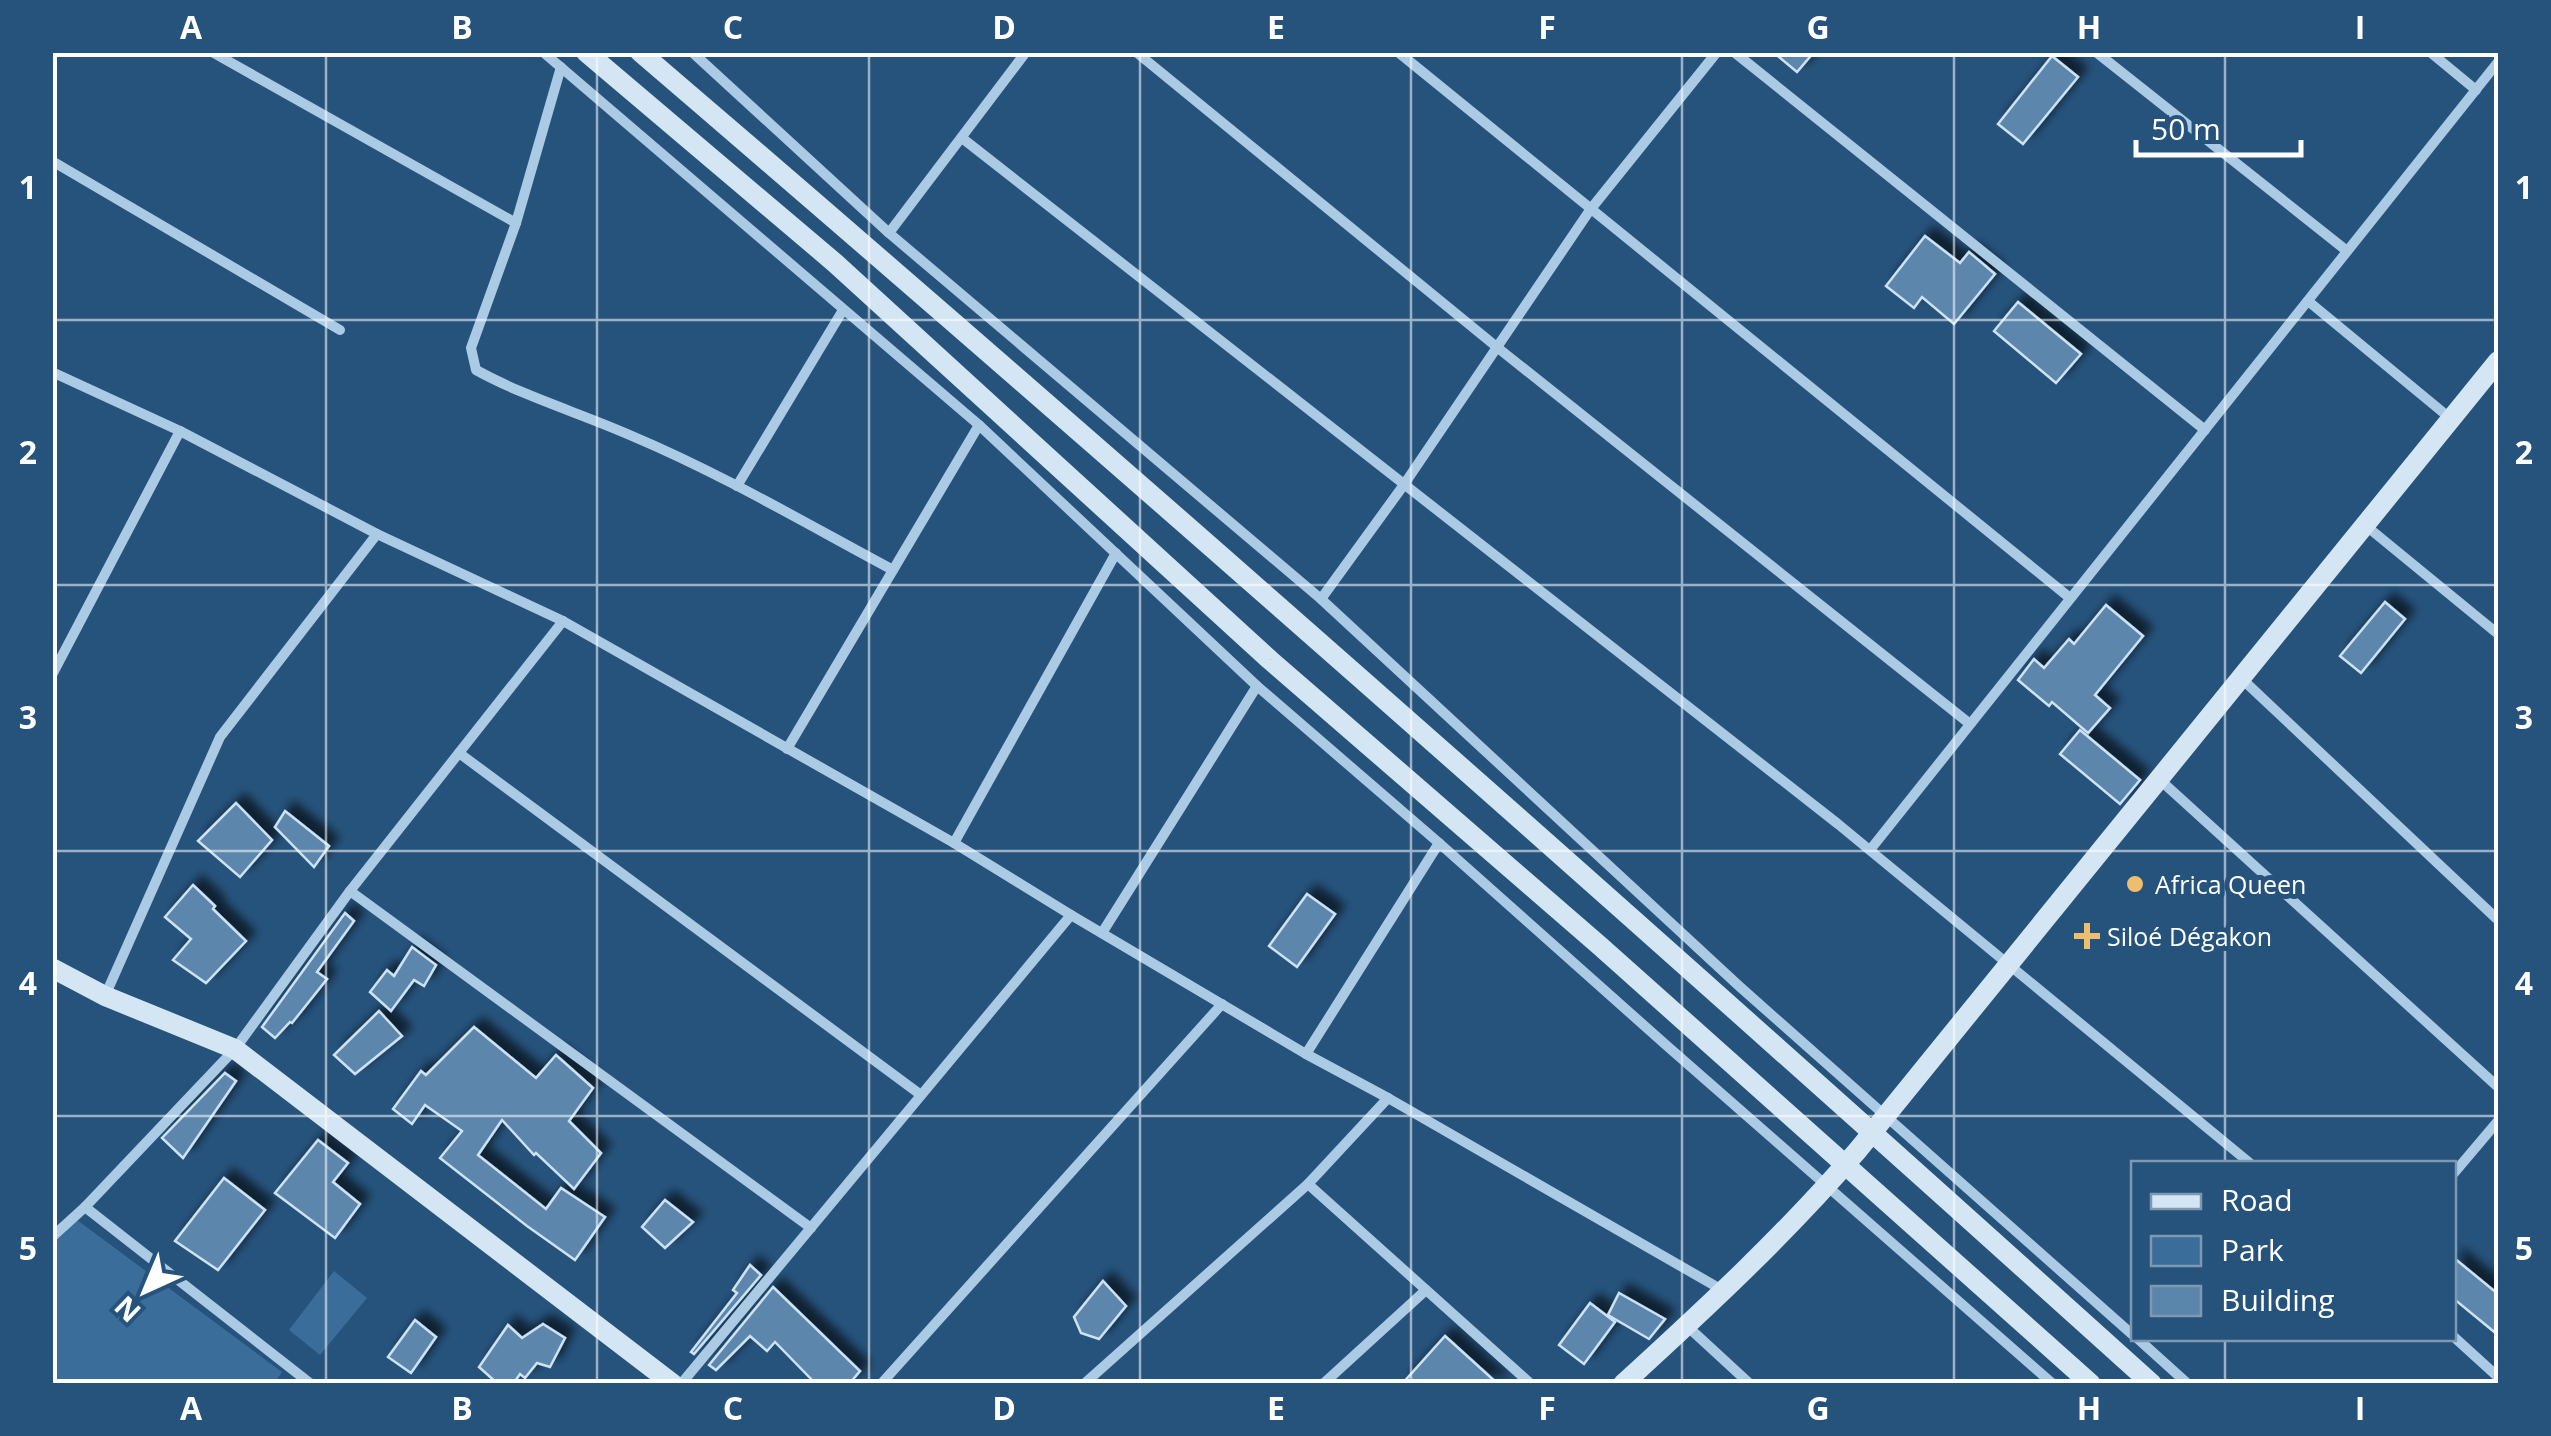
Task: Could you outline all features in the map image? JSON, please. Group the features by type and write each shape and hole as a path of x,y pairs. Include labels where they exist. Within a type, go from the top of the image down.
{"street":[{"path":"212,52 516,223"},
{"path":"544,52 979,425 1256,686 1439,842 2053,1384"},
{"path":"586,52 834,263 1270,660 1600,946 2091,1384"},
{"path":"640,52 1879,1124 2131,1334"},
{"path":"692,52 888,233 1322,599 1724,972 2152,1384"},
{"path":"888,233 1026,52"},
{"path":"1136,52 1498,348 1970,724"},
{"path":"1398,52 2070,598"},
{"path":"1322,599 1404,486 1590,210 1717,52"},
{"path":"1734,52 2205,430"},
{"path":"2096,52 2348,252"},
{"path":"2430,52 2476,90"},
{"path":"1870,850 2498,62"},
{"path":"561,67 516,223 471,348 476,370 505,386 634,436 893,570"},
{"path":"962,138 1870,850 2247,1161"},
{"path":"52,162 340,330"},
{"path":"2308,301 2451,419"},
{"path":"737,486 844,310"},
{"path":"1623,1384 1781,1235 1845,1165 2498,361"},
{"path":"52,372 180,432 376,534 563,622 954,843 1306,1054 1724,1291"},
{"path":"786,749 979,425"},
{"path":"52,676 180,432"},
{"path":"2365,525 2498,634"},
{"path":"105,996 220,737 376,534"},
{"path":"954,843 1116,553"},
{"path":"52,1237 235,1048 350,891 563,622"},
{"path":"2241,678 2498,920"},
{"path":"1102,933 1256,686"},
{"path":"459,753 922,1095"},
{"path":"2158,780 2498,1087"},
{"path":"1306,1054 1439,842"},
{"path":"350,891 811,1228"},
{"path":"52,968 105,996 235,1048 677,1384 1071,915"},
{"path":"881,1384 1222,1004"},
{"path":"1084,1384 1308,1184 1388,1098"},
{"path":"2456,1171 2498,1121"},
{"path":"1308,1184 1532,1384"},
{"path":"84,1207 311,1384"},
{"path":"1323,1384 1426,1290"},
{"path":"1687,1326 1750,1384"},
{"path":"2456,1339 2498,1377"},
{"path":"2140,1341 2188,1384"}],"green space":[{"path":"73,1217 282,1372 278,1383 53,1383 52,1239"},
{"path":"334,1271 367,1298 320,1355 289,1330"}],"building":[{"path":"1773,52 1814,52 1797,72"},
{"path":"2052,56 2078,77 2023,144 1998,124"},
{"path":"1925,236 1960,263 1969,252 1995,274 1954,324 1922,297 1914,308 1886,286"},
{"path":"2018,302 2081,354 2056,383 1994,331"},
{"path":"2385,602 2405,619 2361,673 2340,656"},
{"path":"2106,605 2143,636 2095,695 2110,708 2088,733 2018,680 2034,659 2044,668 2069,639 2074,644"},
{"path":"2080,730 2140,780 2120,804 2060,754"},
{"path":"236,803 272,840 240,877 198,841"},
{"path":"285,811 329,846 314,867 275,827"},
{"path":"193,885 246,941 206,983 173,960 191,939 165,917"},
{"path":"1307,894 1335,914 1297,967 1269,946"},
{"path":"345,913 354,921 317,972 327,979 275,1038 262,1027"},
{"path":"412,947 436,965 424,986 414,980 391,1011 370,992 387,970 394,976"},
{"path":"379,1011 402,1036 355,1074 334,1055"},
{"path":"474,1027 536,1078 556,1055 593,1088 569,1121 601,1153 574,1189 534,1155 502,1120 478,1155 546,1209 561,1188 605,1217 575,1260 440,1158 462,1131 425,1105 412,1124 393,1109 421,1071 426,1075"},
{"path":"225,1073 236,1081 183,1158 162,1138"},
{"path":"318,1140 348,1163 333,1182 360,1204 335,1238 275,1193"},
{"path":"224,1178 265,1210 218,1270 175,1241"},
{"path":"665,1200 693,1222 665,1248 642,1227"},
{"path":"2456,1260 2498,1294 2498,1335 2456,1301"},
{"path":"750,1265 761,1275 694,1354 691,1352 737,1293 733,1290"},
{"path":"1103,1281 1126,1306 1099,1339 1081,1333 1074,1317"},
{"path":"773,1287 860,1371 849,1384 816,1384 775,1342 767,1351 750,1336 716,1370 709,1365"},
{"path":"1619,1293 1665,1319 1649,1339 1608,1315"},
{"path":"1590,1303 1615,1322 1584,1364 1559,1345"},
{"path":"415,1320 436,1337 411,1373 388,1357"},
{"path":"543,1324 565,1338 550,1367 537,1363 525,1378 520,1374 513,1384 498,1384 479,1367 508,1325 522,1338"},
{"path":"1445,1336 1498,1384 1402,1384"}],"place":[{"name":"Africa Queen","path":"2135,884"},
{"name":"Siloé Dégakon","path":"2087,936"}]}
